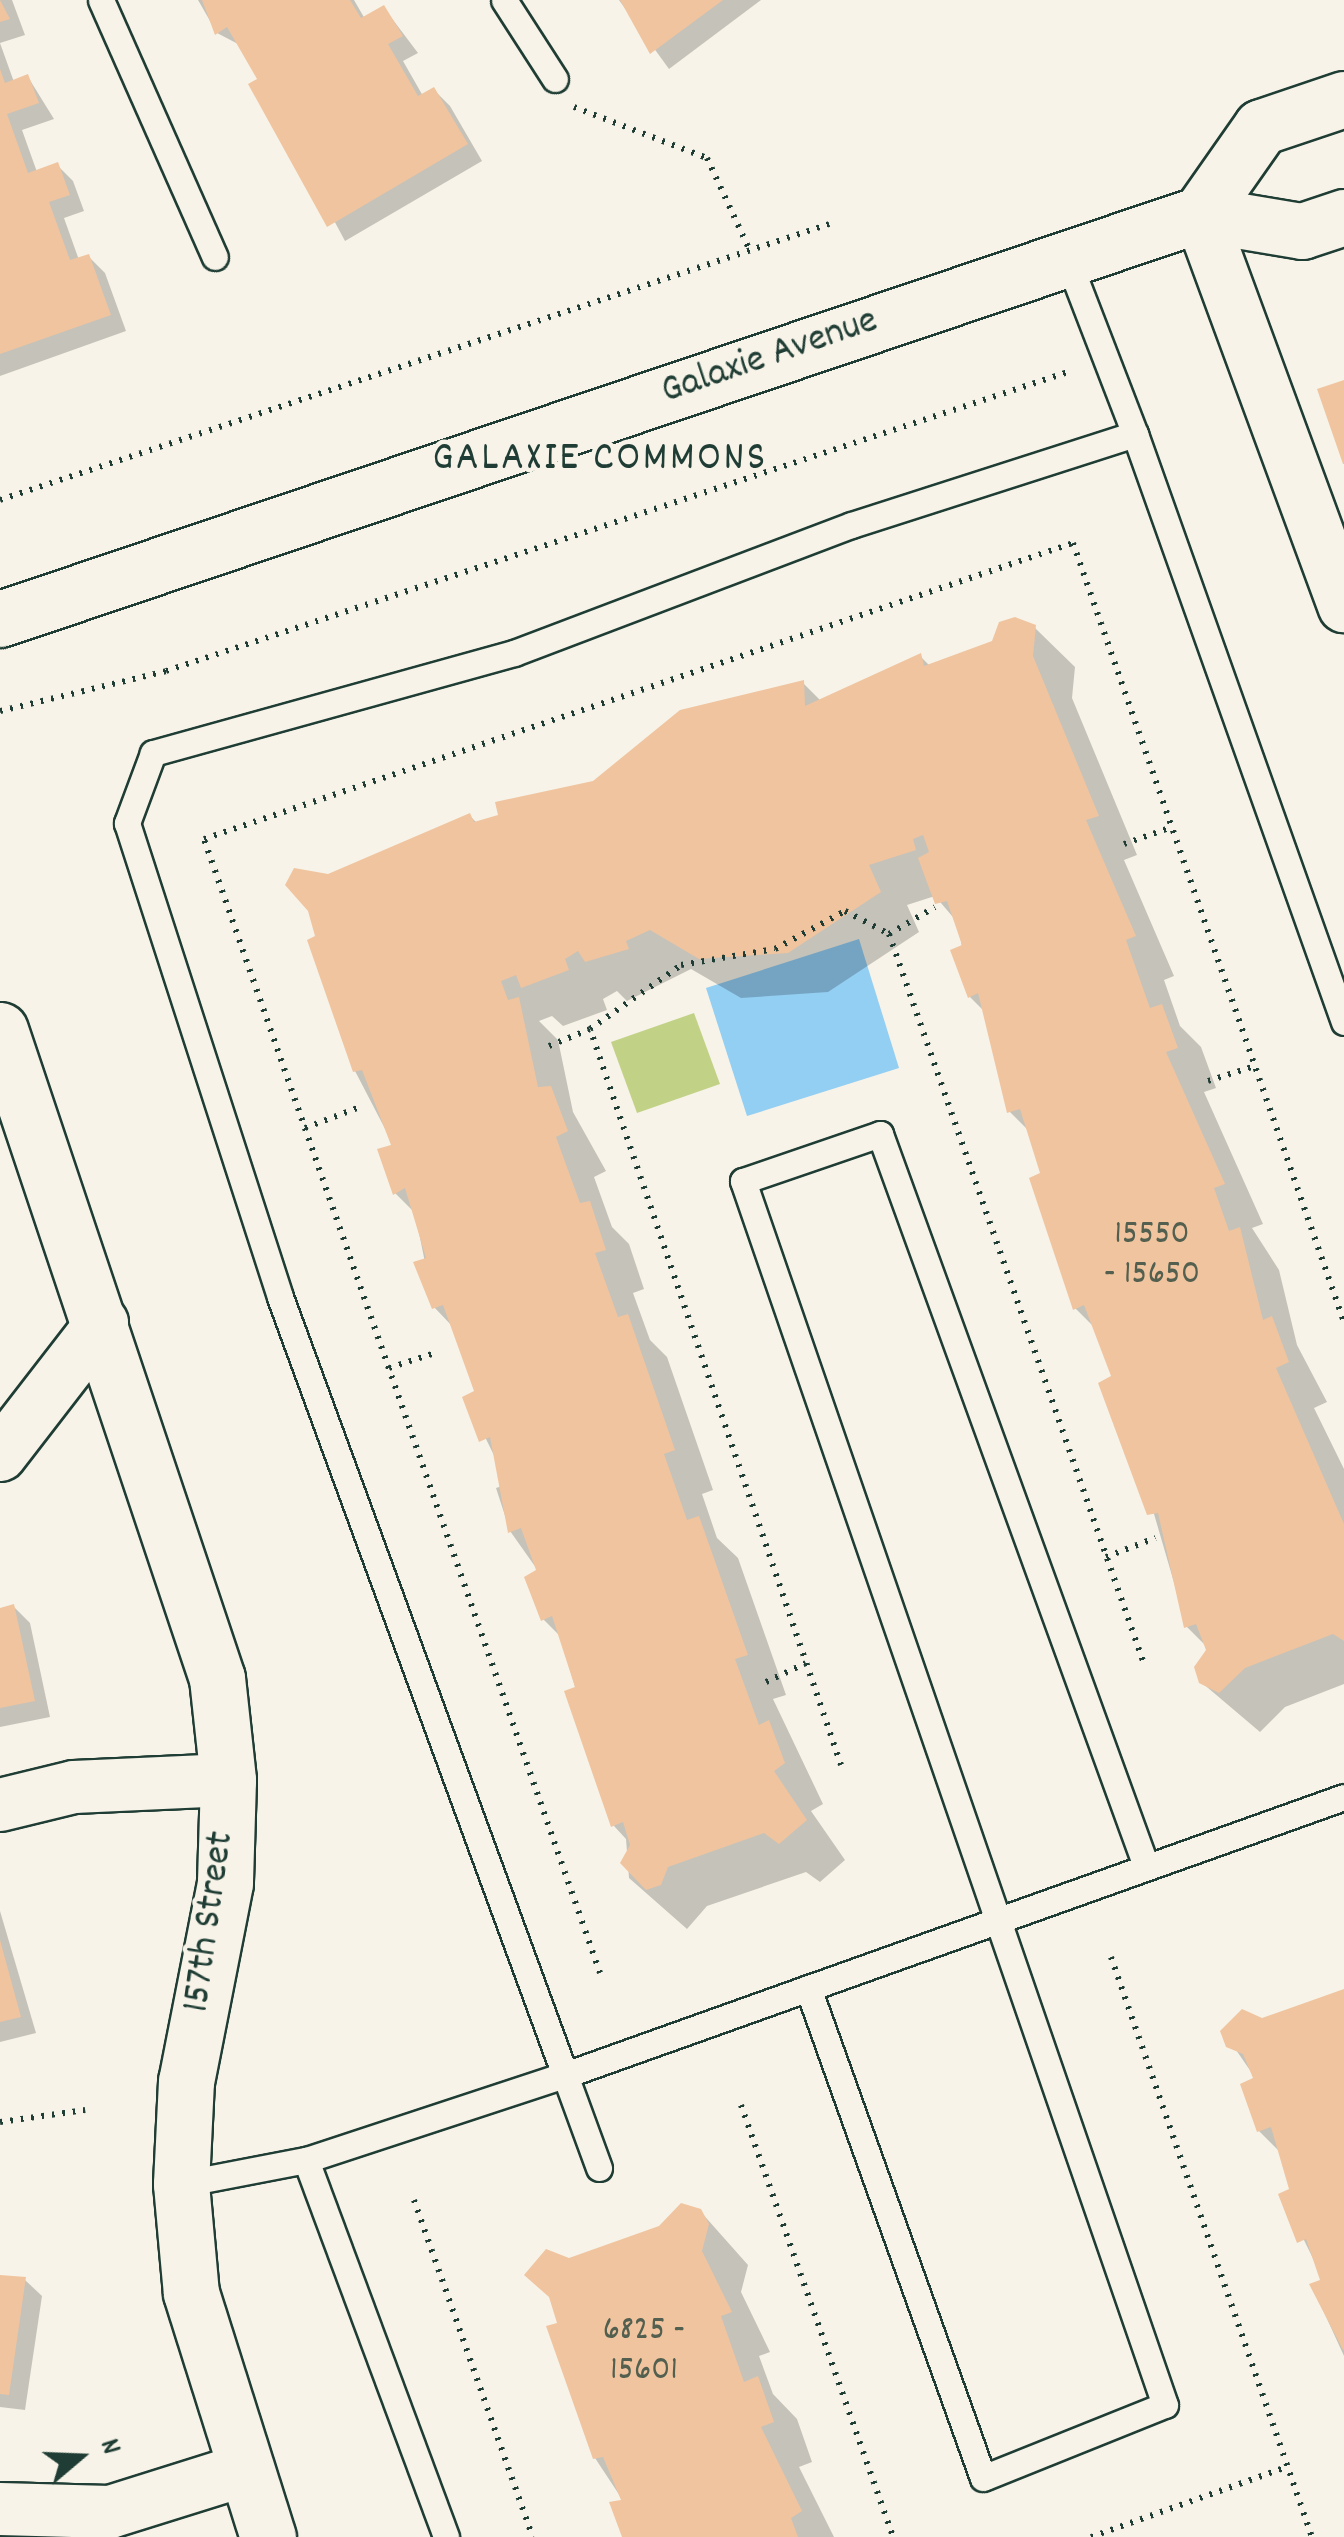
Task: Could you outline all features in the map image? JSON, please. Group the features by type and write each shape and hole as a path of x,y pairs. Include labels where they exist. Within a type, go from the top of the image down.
{"street":[{"path":"1344,99 1261,127 1200,214 1344,606"},
{"name":"Galaxie Avenue","path":"0,619 1200,214 1302,231 1344,216"},
{"name":"157th Street","path":"0,1030 189,1574 217,1678 228,1780 224,1882 186,2081 181,2184 191,2293 268,2537"},
{"path":"0,1455 102,1323"},
{"path":"0,1805 74,1787 228,1780"},
{"path":"0,2509 110,2512 244,2470"}],"lane":[{"path":"100,0 215,257"},
{"path":"504,0 555,79"},
{"path":"1067,258 1135,434 1344,1022"},
{"path":"598,2168 280,1297 127,823 153,753 514,653 850,524 1135,434"},
{"path":"808,1988 983,2478 1165,2405 1001,1918 743,1181 880,1134 1146,1866"},
{"path":"181,2184 306,2160 565,2075 1344,1797"},
{"path":"306,2160 446,2537"}],"path":[{"path":"555,79 586,118 706,158 750,252"},
{"path":"0,500 829,224"},
{"path":"0,712 166,670 1106,360"},
{"path":"600,1973 204,839 1073,543 1344,1322"},
{"path":"1124,844 1172,827"},
{"path":"888,934 936,907"},
{"path":"549,1046 590,1030 681,964 775,949 846,911 888,934 1143,1661"},
{"path":"590,1030 841,1765"},
{"path":"1208,1081 1255,1066"},
{"path":"305,1128 358,1108"},
{"path":"388,1368 438,1352"},
{"path":"1106,1557 1155,1538"},
{"path":"766,1682 806,1664"},
{"path":"1111,1957 1312,2537"},
{"path":"740,2105 893,2537"},
{"path":"0,2122 85,2110"},
{"path":"414,2200 532,2537"},
{"path":"1091,2537 1287,2467"}],"green space":[{"path":"694,1013 720,1084 637,1113 611,1042"}],"water":[{"path":"859,939 899,1068 747,1116 706,988"}],"building":[{"path":"0,0 10,19 0,22"},
{"path":"202,0 350,0 361,18 384,5 403,36 388,44 418,96 434,87 468,144 327,227 248,84 257,79 227,27 215,35"},
{"path":"620,0 723,0 650,54"},
{"path":"0,69 5,83 28,74 39,103 7,114 28,173 58,162 70,195 49,202 70,260 89,254 111,315 0,354"},
{"path":"1344,380 1344,464 1343,464 1317,389"},
{"path":"1015,617 1036,625 1033,656 1099,816 1086,820 1136,936 1126,940 1150,1008 1162,1004 1178,1048 1166,1052 1225,1184 1214,1188 1229,1231 1240,1227 1263,1320 1272,1316 1289,1362 1276,1368 1344,1524 1344,1641 1333,1634 1245,1668 1219,1693 1199,1683 1194,1667 1206,1650 1196,1624 1184,1628 1158,1513 1147,1515 1098,1383 1111,1376 1084,1305 1073,1310 1029,1178 1040,1173 1020,1109 1007,1113 978,993 968,998 950,950 962,945 947,901 935,904 918,858 929,852 923,835 913,839 916,850 869,865 881,892 788,953 699,959 650,930 626,941 629,949 585,962 578,951 565,959 569,970 521,988 516,975 501,981 508,1000 519,997 538,1087 551,1086 568,1131 556,1137 580,1203 590,1201 606,1250 595,1253 618,1317 628,1314 675,1450 664,1454 687,1520 699,1516 748,1655 735,1659 759,1725 769,1720 785,1763 774,1771 807,1820 779,1844 764,1833 668,1867 661,1885 646,1890 620,1863 630,1845 623,1822 611,1827 564,1691 575,1687 552,1616 541,1621 524,1577 536,1570 521,1528 508,1533 490,1437 479,1442 462,1397 474,1391 443,1305 432,1309 413,1262 426,1258 405,1188 393,1195 377,1149 391,1145 362,1070 353,1072 307,940 315,936 308,911 285,885 294,868 328,874 470,813 474,822 498,815 495,802 593,781 680,710 804,680 805,706 921,653 924,666 992,641 999,622"},
{"path":"14,1604 35,1701 0,1708 0,1608"},
{"path":"0,1940 21,2017 0,2022"},
{"path":"1344,1989 1343,2350 1309,2284 1320,2280 1306,2239 1297,2243 1278,2194 1289,2189 1271,2127 1257,2132 1240,2084 1253,2078 1243,2054 1226,2047 1220,2031 1242,2009 1262,2018"},
{"path":"681,2203 701,2209 709,2224 702,2251 732,2312 721,2316 744,2382 758,2376 774,2422 761,2427 802,2511 791,2518 798,2537 622,2537 609,2502 621,2500 603,2457 593,2459 546,2326 557,2323 549,2297 524,2275 546,2249 569,2258 659,2226"},
{"path":"0,2275 26,2277 9,2395 0,2394"}],"district":[{"name":"GALAXIE COMMONS","path":"600,460"}]}
